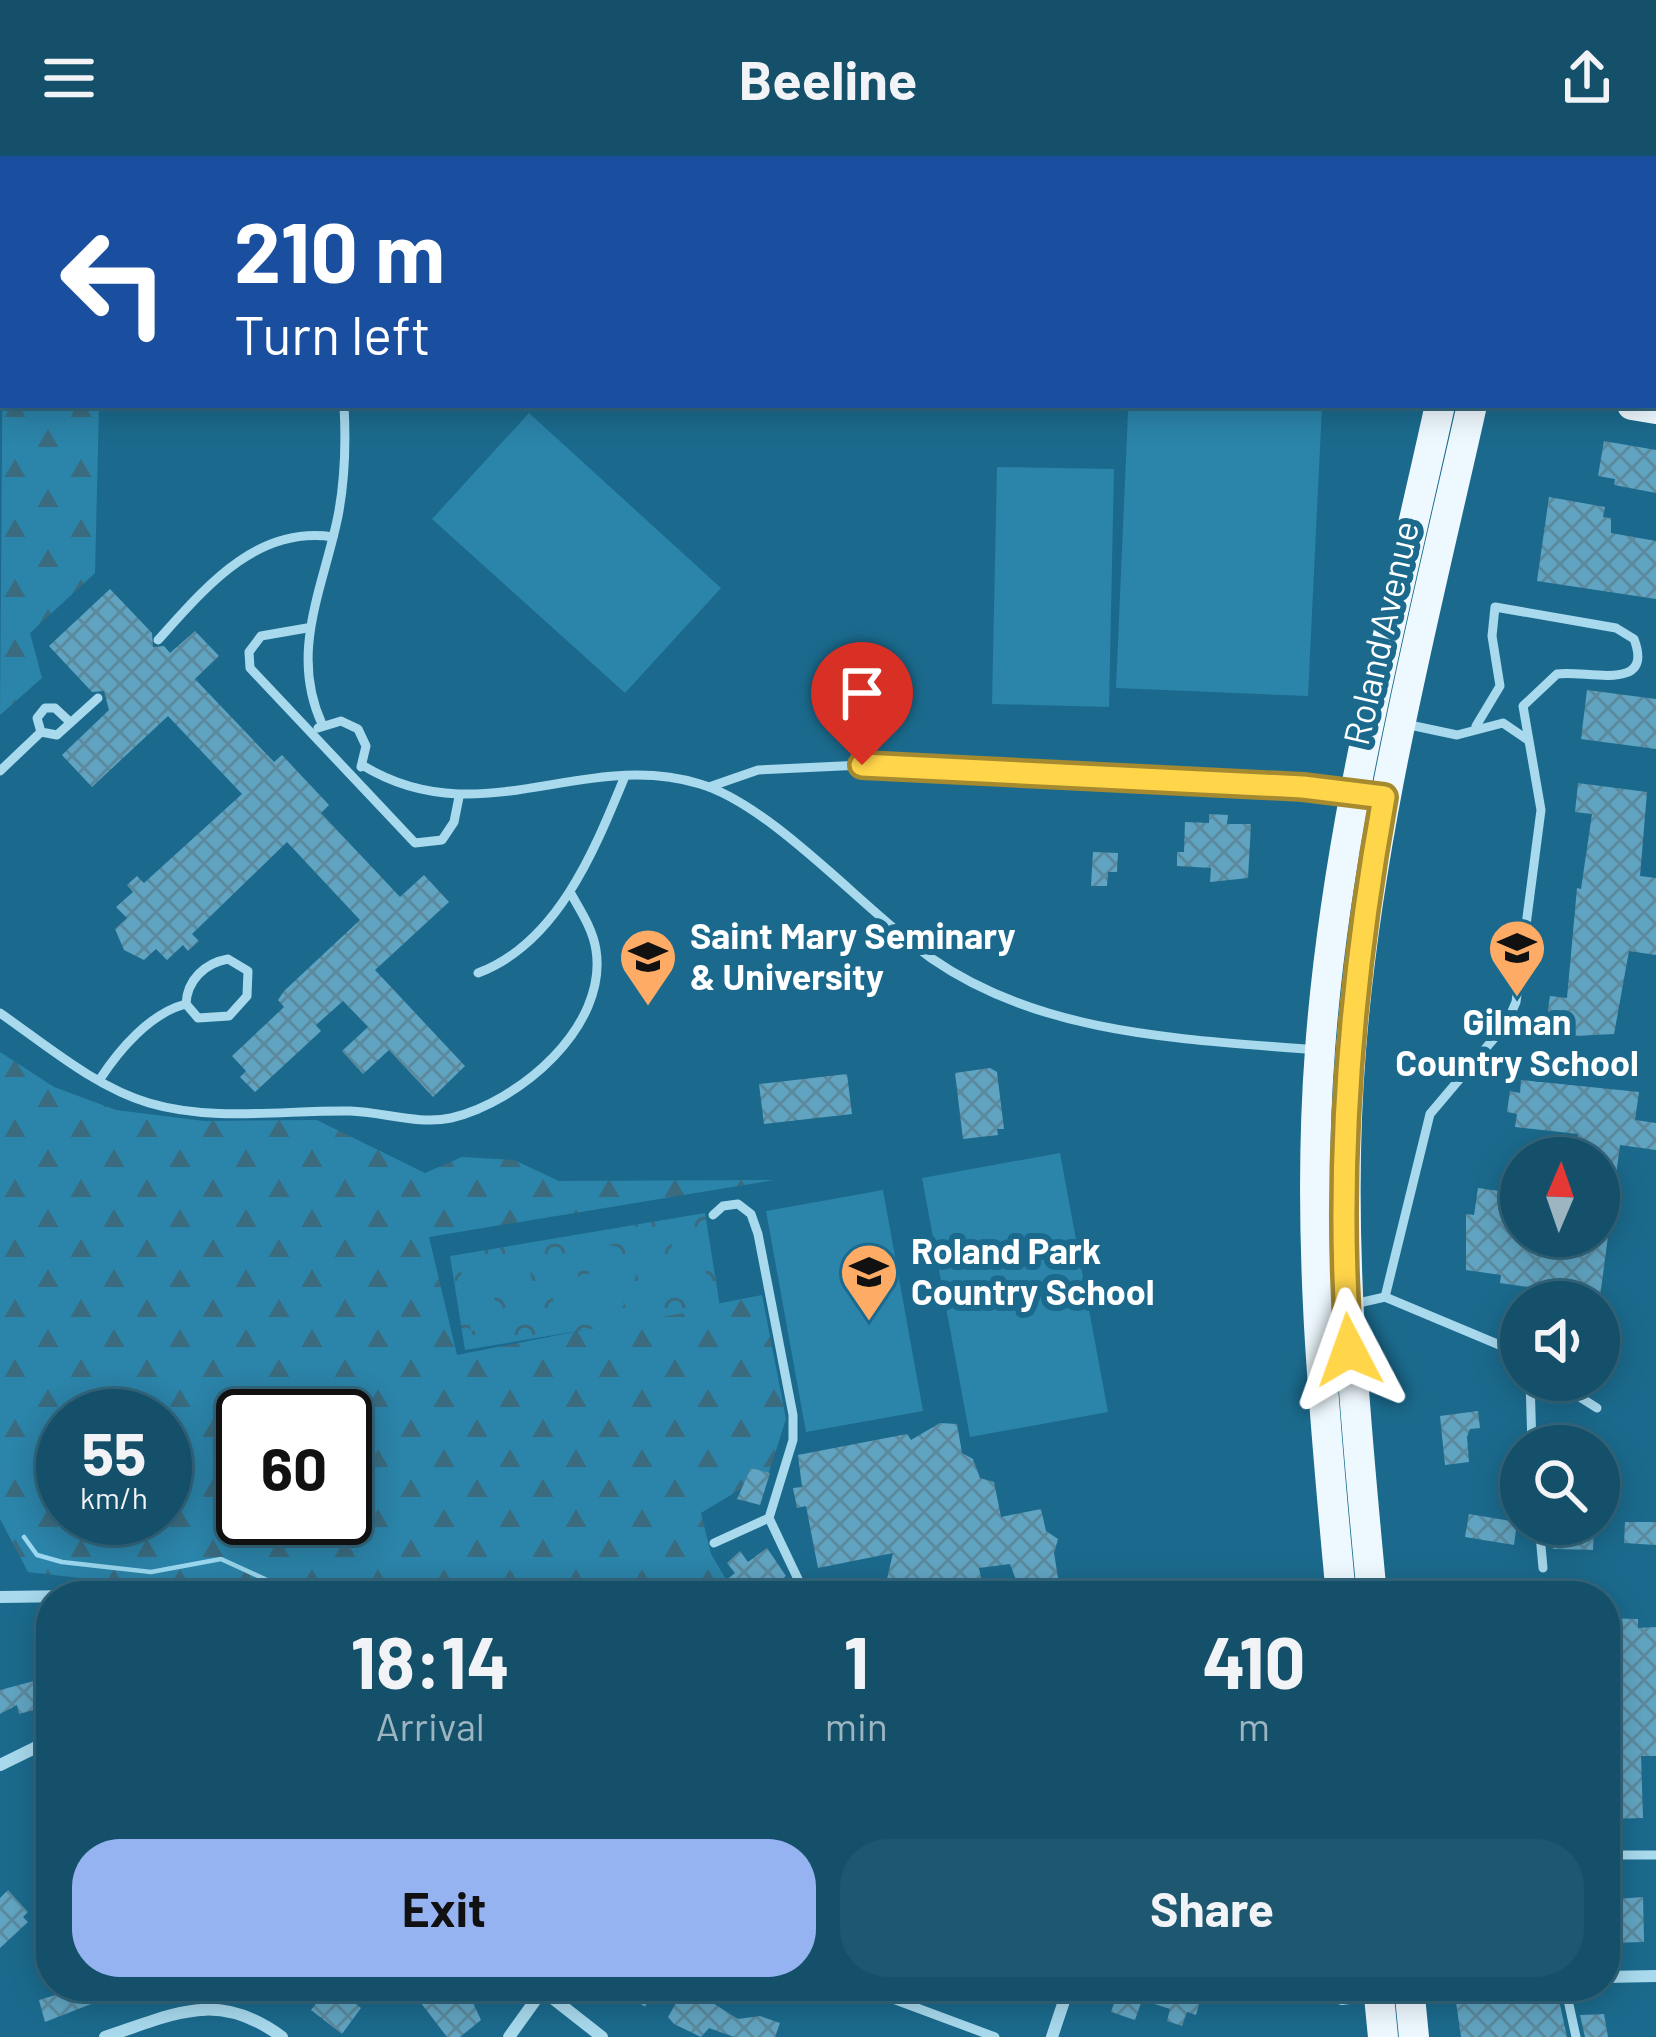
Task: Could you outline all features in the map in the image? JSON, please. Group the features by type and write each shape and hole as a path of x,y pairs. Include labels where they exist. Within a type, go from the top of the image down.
{"main road":[{"name":"Roland Avenue","path":"1340,1581 1331,1306 1335,1052 1369,795 1439,408"},
{"name":"Roland Avenue","path":"1369,795 1400,723 1471,408"},
{"name":"Roland Avenue","path":"1331,1306 1370,1581"},
{"path":"1383,2037 1397,2001"},
{"path":"1405,2001 1414,2037"}],"street":[{"path":"0,1597 36,1597"},
{"path":"0,1765 36,1747"},
{"path":"1620,1977 1656,1976"},
{"path":"509,2037 533,2001"},
{"path":"558,2001 602,2037"},
{"path":"1052,2037 1064,2001"},
{"path":"105,2037 171,2015 219,2007 257,2019 282,2037"}],"lane":[{"path":"322,724 310,684 307,628 333,537 344,461 344,408"},
{"path":"158,640 210,583 261,548 300,534 333,537"},
{"path":"1385,1297 1412,1172 1430,1114 1507,1023 1516,1002 1541,810 1540,778 1528,740 1525,702 1557,674 1617,678 1630,672 1639,653 1629,633 1495,607 1492,637 1500,686 1476,727"},
{"path":"307,628 261,636 252,643 250,668 415,843 424,846 449,832 459,797"},
{"path":"40,732 57,735 98,698"},
{"path":"40,732 37,718 45,708 64,712 70,722"},
{"path":"312,733 322,724 341,721 358,729 366,746 362,765 353,775"},
{"path":"1400,723 1449,735 1503,723 1528,740"},
{"path":"0,771 40,732"},
{"path":"362,765 416,789 459,797 625,776 709,787 772,825 932,958 1009,1002 1101,1027 1335,1052"},
{"path":"709,787 758,770 862,765 1369,795"},
{"path":"478,974 521,945 570,892 625,776"},
{"path":"0,1013 100,1079 151,1104 205,1112 350,1111 432,1120 462,1114 543,1063 586,1013 596,950 570,892"},
{"path":"100,1079 140,1033 186,1004 193,980 212,964 228,959 248,971 247,996 229,1016 207,1021 186,1004"},
{"path":"713,1215 722,1206 738,1204 751,1214 793,1415 793,1440 769,1518 799,1581"},
{"path":"1331,1306 1385,1297 1500,1345"},
{"path":"1586,1401 1597,1408"},
{"path":"714,1543 769,1518"},
{"path":"1541,1545 1543,1568"},
{"path":"1620,1855 1656,1855"},
{"path":"898,2001 995,2037"},
{"path":"1568,2001 1576,2037"}],"green space":[{"path":"2,408 99,408 95,573 30,633 42,678 0,715"},
{"path":"1133,408 1322,408 1308,696 1116,688 1128,412"},
{"path":"529,413 721,588 625,693 432,519"},
{"path":"997,467 1114,469 1109,707 992,704"},
{"path":"0,1052 54,1087 116,1110 204,1121 317,1120 425,1173 462,1157 514,1160 559,1181 774,1180 429,1237 457,1355 762,1295 786,1419 769,1472 701,1513 711,1554 727,1581 106,1581 28,1572 0,1519"},
{"path":"1060,1153 1108,1412 970,1437 922,1178"},
{"path":"883,1190 923,1411 806,1432 766,1211"},
{"path":"705,1213 720,1307 465,1350 450,1256"},
{"path":"699,1231 709,1291 681,1296 670,1235"},
{"path":"660,1237 670,1298 642,1303 632,1242"},
{"path":"614,1245 624,1306 595,1310 585,1250"},
{"path":"574,1252 585,1312 556,1317 546,1256"},
{"path":"528,1259 538,1320 510,1325 500,1264"},
{"path":"489,1266 499,1327 471,1331 461,1271"}],"building":[{"path":"1604,441 1656,450 1656,493 1614,485 1615,479 1598,476"},
{"path":"1549,497 1605,507 1603,517 1611,518 1611,533 1656,541 1656,599 1537,581"},
{"path":"110,589 152,633 153,647 164,646 170,653 195,631 219,656 195,679 274,762 282,755 329,805 321,813 400,897 424,875 449,902 375,970 465,1066 433,1097 389,1050 363,1074 342,1051 368,1027 343,1001 316,1025 321,1031 255,1092 240,1077 246,1071 232,1056 284,1007 278,1000 284,991 360,920 287,842 192,934 199,941 188,951 183,945 167,960 156,949 144,960 124,950 115,929 127,918 116,907 133,892 127,885 137,876 144,883 242,794 168,716 92,787 62,755 109,710 104,691 92,692 49,646"},
{"path":"1587,690 1656,699 1656,749 1581,739"},
{"path":"1578,783 1647,792 1640,876 1656,878 1656,955 1629,951 1614,1034 1575,1036 1546,1023 1550,996 1567,998 1577,888 1581,889 1592,814 1575,812"},
{"path":"1209,814 1228,815 1227,824 1251,824 1248,878 1210,882 1211,868 1177,866 1177,852 1184,852 1185,822 1209,823"},
{"path":"1093,852 1118,853 1117,872 1108,872 1107,886 1091,886"},
{"path":"990,1068 997,1072 1004,1129 997,1129 998,1135 963,1139 955,1073"},
{"path":"847,1074 852,1114 764,1124 759,1084"},
{"path":"1521,1080 1639,1092 1635,1120 1656,1123 1656,1150 1620,1145 1620,1137 1578,1137 1515,1127 1517,1114 1507,1112 1510,1091 1520,1093"},
{"path":"1478,1188 1500,1191 1500,1257 1605,1257 1602,1281 1500,1281 1501,1275 1466,1270 1466,1214 1474,1215"},
{"path":"1478,1411 1480,1428 1470,1429 1467,1437 1469,1462 1445,1465 1440,1416"},
{"path":"940,1423 957,1424 962,1453 973,1459 980,1478 994,1482 1001,1517 1041,1509 1046,1531 1058,1539 1054,1553 1059,1581 1016,1581 1010,1564 979,1568 982,1581 886,1581 893,1553 818,1568 806,1506 797,1508 793,1488 802,1487 798,1455 907,1434 911,1440"},
{"path":"751,1468 770,1473 760,1505 737,1499"},
{"path":"1469,1514 1500,1519 1500,1543 1465,1537"},
{"path":"1625,1522 1656,1522 1656,1545 1624,1543"},
{"path":"1553,1545 1593,1545 1593,1550 1553,1549"},
{"path":"767,1548 786,1576 780,1581 725,1581 735,1573 727,1563 740,1551 748,1562"},
{"path":"1620,1618 1638,1619 1638,1628 1656,1627 1656,1756 1641,1756 1643,1818 1620,1819"},
{"path":"36,1681 36,1709 19,1714 17,1705 0,1714 0,1690"},
{"path":"8,1890 28,1912 23,1917 28,1922 0,1948 0,1898"},
{"path":"1643,1897 1644,1942 1620,1943 1620,1899"},
{"path":"39,2001 99,2001 45,2022"},
{"path":"318,2001 352,2001 361,2008 342,2034 311,2010"},
{"path":"472,2001 481,2020 460,2037 447,2037 421,2003"},
{"path":"677,2001 710,2001 738,2019 760,2016 780,2023 775,2037 734,2037 709,2028 701,2037 668,2017"},
{"path":"1115,2001 1142,2001 1135,2020 1111,2012"},
{"path":"1145,2001 1200,2001 1196,2015 1187,2012 1182,2026 1167,2021 1170,2009"},
{"path":"1559,2001 1567,2037 1461,2037 1456,2002"},
{"path":"1604,2014 1608,2037 1585,2037 1580,2015"}],"waterway":[{"path":"24,1537 37,1555 62,1562 151,1572 221,1559 276,1581"}],"place":[{"name":"Gilman Country School","path":"1517,999"},
{"name":"Saint Mary Seminary & University","path":"648,1008"},
{"name":"Roland Park Country School","path":"869,1323"}],"route":[{"path":"862,765 1303,787 1384,797 1364,918 1350,1053 1345,1224 1349,1350"}]}
